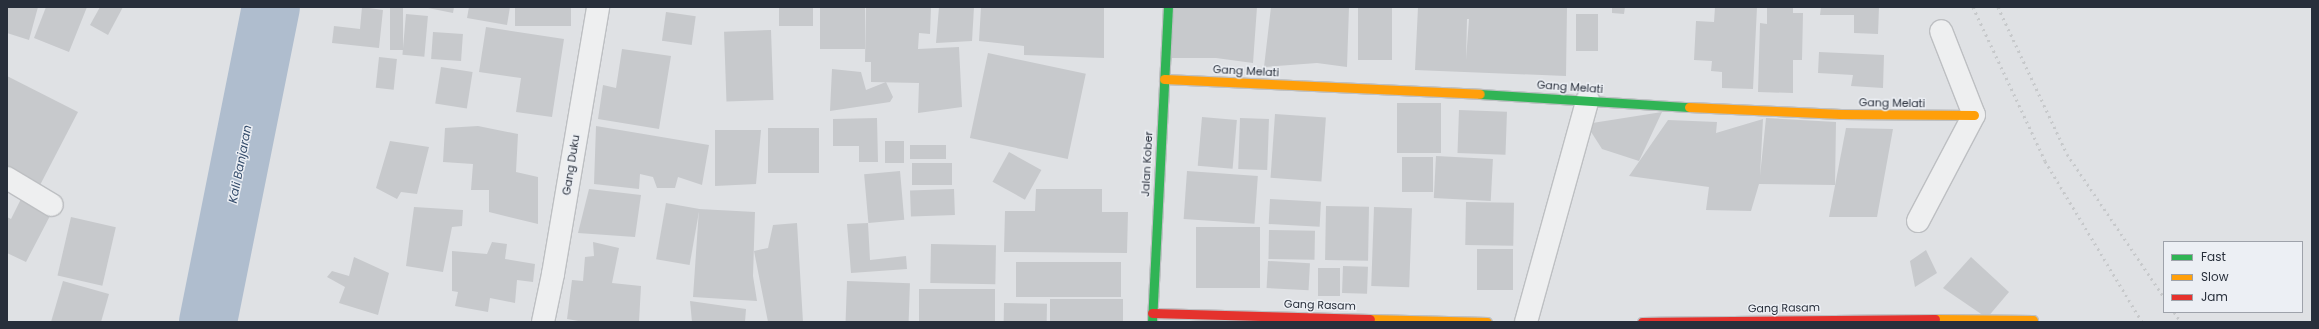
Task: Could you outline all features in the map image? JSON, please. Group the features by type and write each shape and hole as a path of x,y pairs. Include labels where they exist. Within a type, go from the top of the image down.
{"street":[{"name":"Gang Duku","path":"543,322 554,274 598,7"},
{"name":"Jalan Kober","path":"1152,317 1168,7"},
{"path":"1918,221 1974,116 1941,31"},
{"name":"Gang Melati","path":"1164,80 1588,99 1662,106 1841,114 1974,116"},
{"path":"1526,322 1588,99"},
{"path":"7,178 52,205"},
{"name":"Gang Rasam","path":"1152,317 1487,322"},
{"name":"Gang Rasam","path":"1642,322 2033,320"}],"building":[{"path":"7,7 38,7 29,40 7,33"},
{"path":"46,7 87,7 69,52 34,38"},
{"path":"100,7 123,7 108,35 90,25"},
{"path":"362,7 383,10 379,48 332,43 334,26 360,29"},
{"path":"390,7 403,7 403,50 390,50"},
{"path":"423,7 454,7 453,13"},
{"path":"469,7 510,7 507,25 467,18"},
{"path":"515,7 571,7 571,26 515,26"},
{"path":"779,7 813,7 813,26 779,26"},
{"path":"820,7 865,7 865,49 820,49"},
{"path":"866,7 931,7 930,34 919,33 918,49 959,47 962,107 918,113 919,83 871,82 871,62 865,62"},
{"path":"939,7 974,7 972,41 936,43"},
{"path":"981,7 1104,7 1104,58 1024,55 1024,46 979,41"},
{"path":"1173,7 1257,7 1253,63 1216,58 1171,58"},
{"path":"1271,7 1349,7 1347,67 1317,63 1264,67"},
{"path":"1358,7 1392,7 1392,60 1358,60"},
{"path":"1418,7 1567,7 1566,76 1415,70","holes":["1467,19 1469,19 1466,60"]},
{"path":"1612,7 1625,7 1624,14 1612,13"},
{"path":"1715,7 1757,7 1753,89 1722,88 1722,72 1711,71 1712,61 1694,60 1696,21 1714,22"},
{"path":"1767,7 1793,7 1793,13 1803,13 1802,60 1793,60 1793,93 1758,92 1760,23 1767,24"},
{"path":"1821,7 1879,7 1878,34 1854,33 1854,15 1820,15"},
{"path":"666,12 696,16 692,45 662,41"},
{"path":"406,14 428,16 424,57 402,55"},
{"path":"1576,14 1598,14 1598,51 1576,51"},
{"path":"486,27 564,39 552,117 516,112 521,78 479,72"},
{"path":"771,30 773,100 726,102 724,32"},
{"path":"433,32 463,34 461,61 431,59"},
{"path":"622,49 671,56 659,129 598,119 603,85 616,88"},
{"path":"1819,52 1884,55 1883,88 1851,86 1853,75 1818,73"},
{"path":"988,53 1086,74 1068,159 970,138"},
{"path":"379,57 397,59 394,90 376,88"},
{"path":"441,67 473,72 467,109 435,104"},
{"path":"832,69 861,72 866,90 886,82 893,97 890,102 830,111"},
{"path":"7,76 78,112 39,187 7,171"},
{"path":"1397,103 1441,103 1441,153 1397,153"},
{"path":"1459,110 1507,112 1505,155 1457,153"},
{"path":"1662,112 1639,161 1602,149 1586,124"},
{"path":"1275,114 1326,118 1321,181 1271,178"},
{"path":"1202,117 1237,120 1233,169 1198,166"},
{"path":"877,118 878,162 859,162 859,146 833,146 833,119"},
{"path":"1240,118 1269,119 1267,170 1238,169"},
{"path":"1766,118 1836,122 1835,185 1759,184 1751,211 1706,210 1709,187 1629,176 1668,120 1717,122 1716,133 1763,119 1760,176"},
{"path":"478,126 518,134 516,172 538,177 538,224 489,212 489,190 471,190 473,164 443,162 445,128"},
{"path":"596,126 709,145 702,185 678,177 675,188 657,188 653,177 640,174 639,189 594,184"},
{"path":"768,128 819,128 819,173 768,173"},
{"path":"1846,128 1893,129 1877,217 1829,217"},
{"path":"715,130 761,130 756,184 715,186"},
{"path":"390,141 429,147 417,194 401,192 397,199 376,188"},
{"path":"885,141 904,141 904,163 885,163"},
{"path":"910,145 946,145 946,159 910,159"},
{"path":"1009,152 1041,170 1025,200 993,182"},
{"path":"1436,156 1493,159 1491,201 1434,198"},
{"path":"1402,157 1433,157 1433,192 1402,192"},
{"path":"912,163 952,163 952,185 912,185"},
{"path":"900,171 904,220 868,223 864,174"},
{"path":"1187,171 1258,176 1254,224 1184,219"},
{"path":"589,189 641,195 635,237 578,233"},
{"path":"954,189 955,215 911,217 910,191"},
{"path":"1036,189 1102,189 1102,212 1128,212 1127,253 1004,252 1005,211 1035,211"},
{"path":"21,199 51,214 26,262 7,253 7,217 11,219"},
{"path":"1270,199 1321,202 1320,227 1269,224"},
{"path":"1466,202 1514,203 1513,246 1465,245"},
{"path":"666,203 699,209 690,265 656,259"},
{"path":"1326,206 1369,207 1368,261 1325,260"},
{"path":"414,207 463,210 462,226 452,227 443,272 406,266"},
{"path":"1374,207 1412,208 1409,287 1371,286"},
{"path":"699,209 755,212 753,276 757,301 693,297"},
{"path":"71,217 116,227 102,286 58,275"},
{"path":"797,223 803,322 768,322 754,251 768,248 773,225"},
{"path":"868,223 870,260 906,256 907,269 851,273 847,224"},
{"path":"1196,227 1260,227 1260,288 1196,288"},
{"path":"1269,230 1315,231 1314,260 1268,259"},
{"path":"492,242 507,244 505,259 535,264 533,282 517,280 515,303 490,298 488,312 455,306 458,292 452,291 452,251 487,254"},
{"path":"593,242 619,248 612,283 641,286 639,322 584,322 567,319 572,280 583,281 585,257 594,256"},
{"path":"931,244 996,245 995,284 930,283"},
{"path":"1477,249 1513,249 1513,290 1477,290"},
{"path":"1926,250 1937,273 1915,287 1910,261"},
{"path":"354,257 389,273 378,315 339,303 345,287 327,277 332,271 349,276"},
{"path":"1971,257 2009,292 1987,318 1943,288"},
{"path":"1268,261 1310,263 1309,290 1267,288"},
{"path":"1016,262 1121,262 1121,297 1016,297"},
{"path":"1343,266 1368,267 1367,294 1342,293"},
{"path":"1318,268 1340,268 1340,296 1318,296"},
{"path":"63,281 109,294 101,322 51,322"},
{"path":"847,281 910,283 909,322 846,322"},
{"path":"919,289 995,289 995,322 919,322"},
{"path":"1050,299 1123,299 1123,322 1050,322"},
{"path":"690,301 746,309 745,322 692,322"},
{"path":"1004,303 1047,304 1047,322 1004,322"}],"waterway":[{"name":"Kali Banjaran","path":"208,322 271,7"}],"railway":[{"path":"1973,7 2045,161 2142,322"},
{"path":"1998,7 2067,154 2163,296"},
{"path":"2175,313 2181,322"}],"traffic: fast":[{"path":"1152,322 1168,7"},
{"path":"1480,94 1689,107"}],"traffic: slow":[{"path":"1164,79 1480,94"},
{"path":"1689,107 1841,114 1974,115"},
{"path":"1370,319 1487,322"},
{"path":"1935,319 2033,320"}],"traffic: jam":[{"path":"1152,313 1370,319"},
{"path":"1642,322 1935,319"}]}
